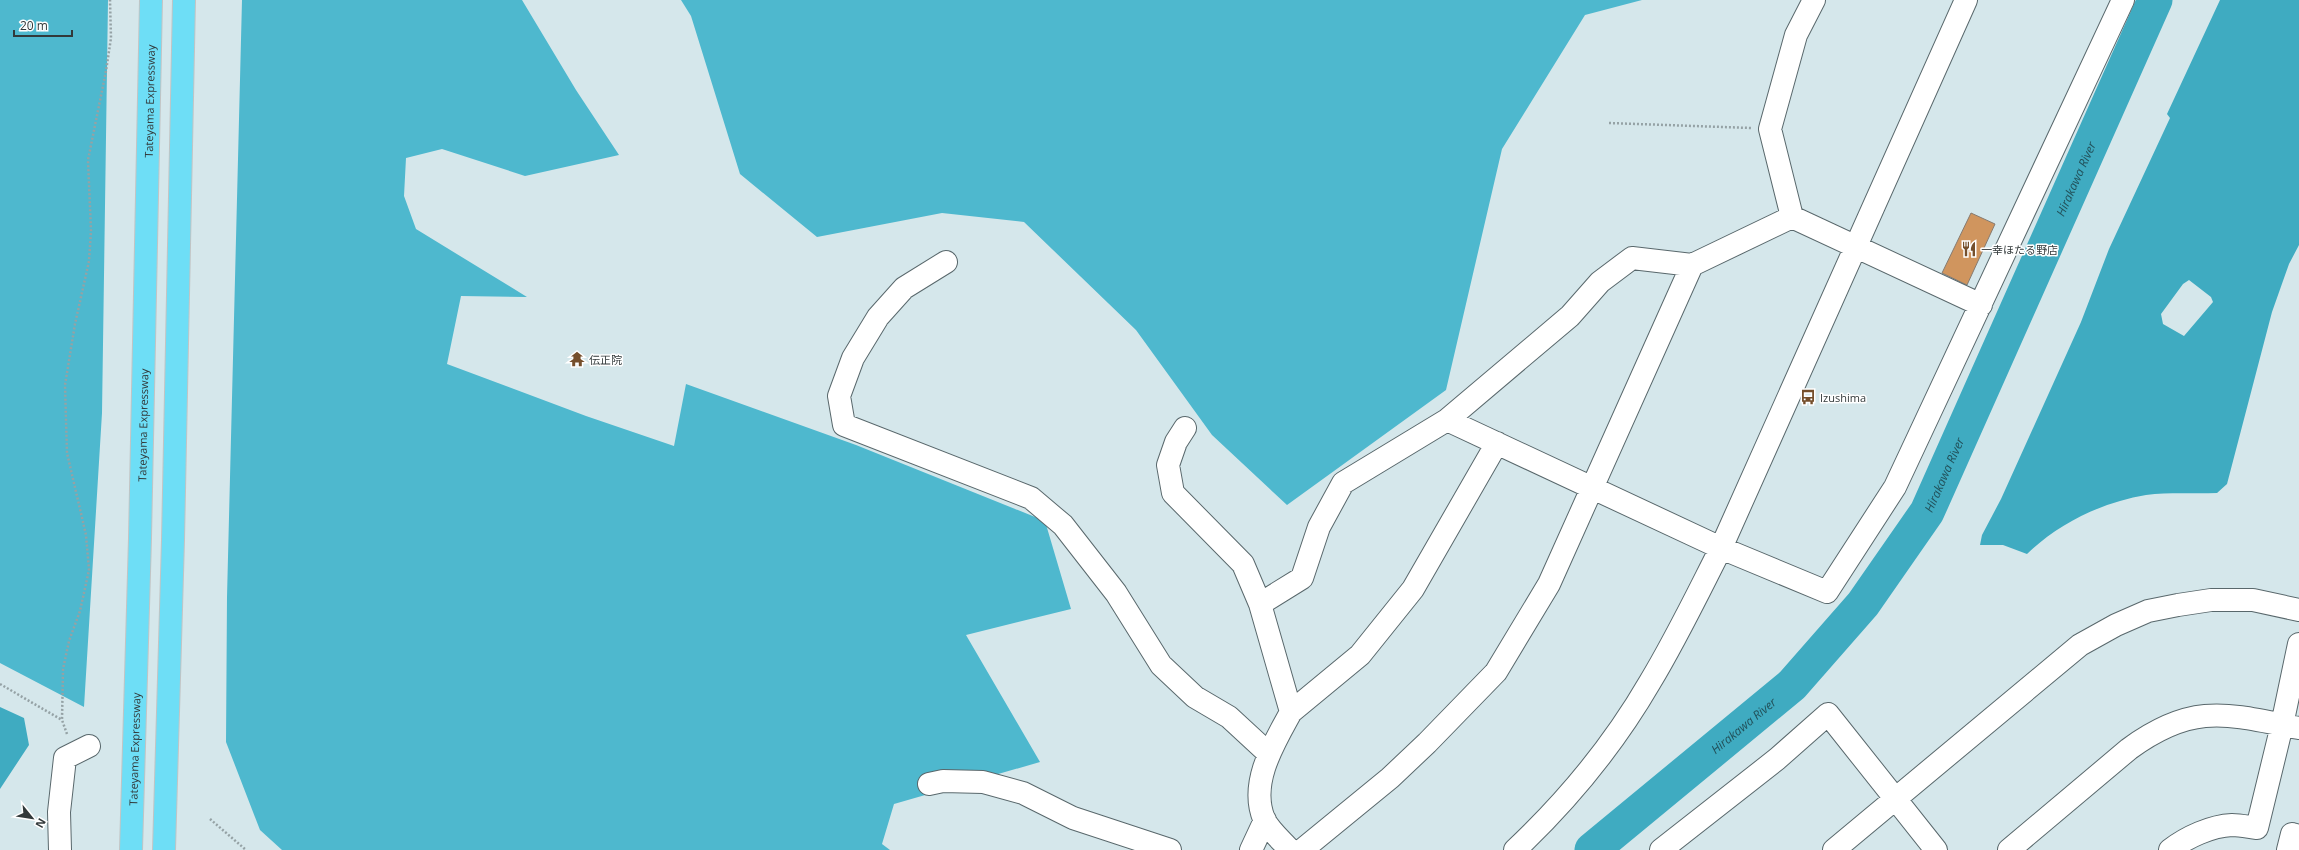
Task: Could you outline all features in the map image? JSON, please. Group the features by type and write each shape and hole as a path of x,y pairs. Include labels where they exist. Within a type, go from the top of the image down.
{"highway":[{"name":"Tateyama Expressway","path":"130,850 140,531 151,0"},
{"path":"164,850 173,532 184,0"}],"street":[{"path":"1792,217 1770,129 1796,35 1814,0"},
{"path":"1515,850 1559,804 1614,737 1650,683 1721,548 1966,0"},
{"path":"1447,420 1721,548 1827,592 1895,487 2122,0"},
{"path":"1792,217 1981,305"},
{"path":"1260,604 1302,578 1319,527 1343,483 1447,420 1570,316 1600,282 1632,258 1692,265 1792,217"},
{"path":"946,262 904,288 878,317 853,358 839,396 844,425 1031,498 1063,525 1111,587 1161,665 1196,697 1229,717 1268,754"},
{"path":"1302,850 1390,778 1455,716 1496,672 1549,584 1692,265"},
{"path":"1185,428 1176,442 1168,465 1172,493 1243,564 1260,604 1291,712"},
{"path":"1252,850 1264,820 1260,793 1268,754 1291,712 1360,655 1413,589 1496,443"},
{"path":"1834,850 2080,645 2116,625 2148,611 2211,600 2253,600 2299,610"},
{"path":"2170,850 2192,836 2212,829 2232,825 2257,828 2291,727 2299,644"},
{"path":"1661,850 1777,759 1828,714 1936,850"},
{"path":"2009,850 2129,749 2149,735 2174,722 2200,716 2234,716 2291,727"},
{"path":"60,850 59,812 65,758 89,746"},
{"path":"929,784 943,781 983,782 1023,793 1073,818 1170,850"},
{"path":"1264,820 1290,850"},
{"path":"2288,850 2292,834 2299,836"}],"path":[{"path":"0,684 62,720 63,669 69,642 80,610 89,570 86,535 67,453 65,385 75,324 88,260 91,231 88,160 111,38 110,0"},
{"path":"1609,123 1770,129"},
{"path":"210,818 246,850"}],"shaded area":[{"path":"0,0 108,0 102,413 84,707 0,663"},
{"path":"242,0 522,0 576,90 619,155 525,176 442,149 406,158 404,196 416,229 527,297 461,296 447,364 586,416 674,446 686,384 856,445 1045,521 1071,609 966,635 1040,762 894,804 882,844 890,850 282,850 260,830 226,742 227,597"},
{"path":"681,0 1642,0 1585,15 1502,149 1446,390 1287,505 1212,435 1136,330 1024,222 942,213 817,237 740,174 691,16"},
{"path":"2220,0 2299,0 2299,245 2289,264 2272,312 2227,484 2217,493 2155,494 2130,498 2114,503 2067,524 2027,554 2003,545 1980,545 1982,535 2001,499 2081,322 2109,249 2170,118 2167,114","holes":["2189,280 2211,297 2213,302 2184,336 2163,324 2161,314 2183,284"]},
{"path":"0,707 24,718 29,745 0,789"}],"building":[{"name":"一幸ほたる野店","path":"1971,213 1995,224 1967,285 1942,273"}],"waterway":[{"name":"Hirakawa River","path":"1592,850 1792,685 1863,604 1927,512 2155,0"}],"place":[{"name":"一幸ほたる野店","path":"1969,249"},
{"name":"伝正院","path":"577,359"},
{"name":"Izushima","path":"1808,397"}]}
